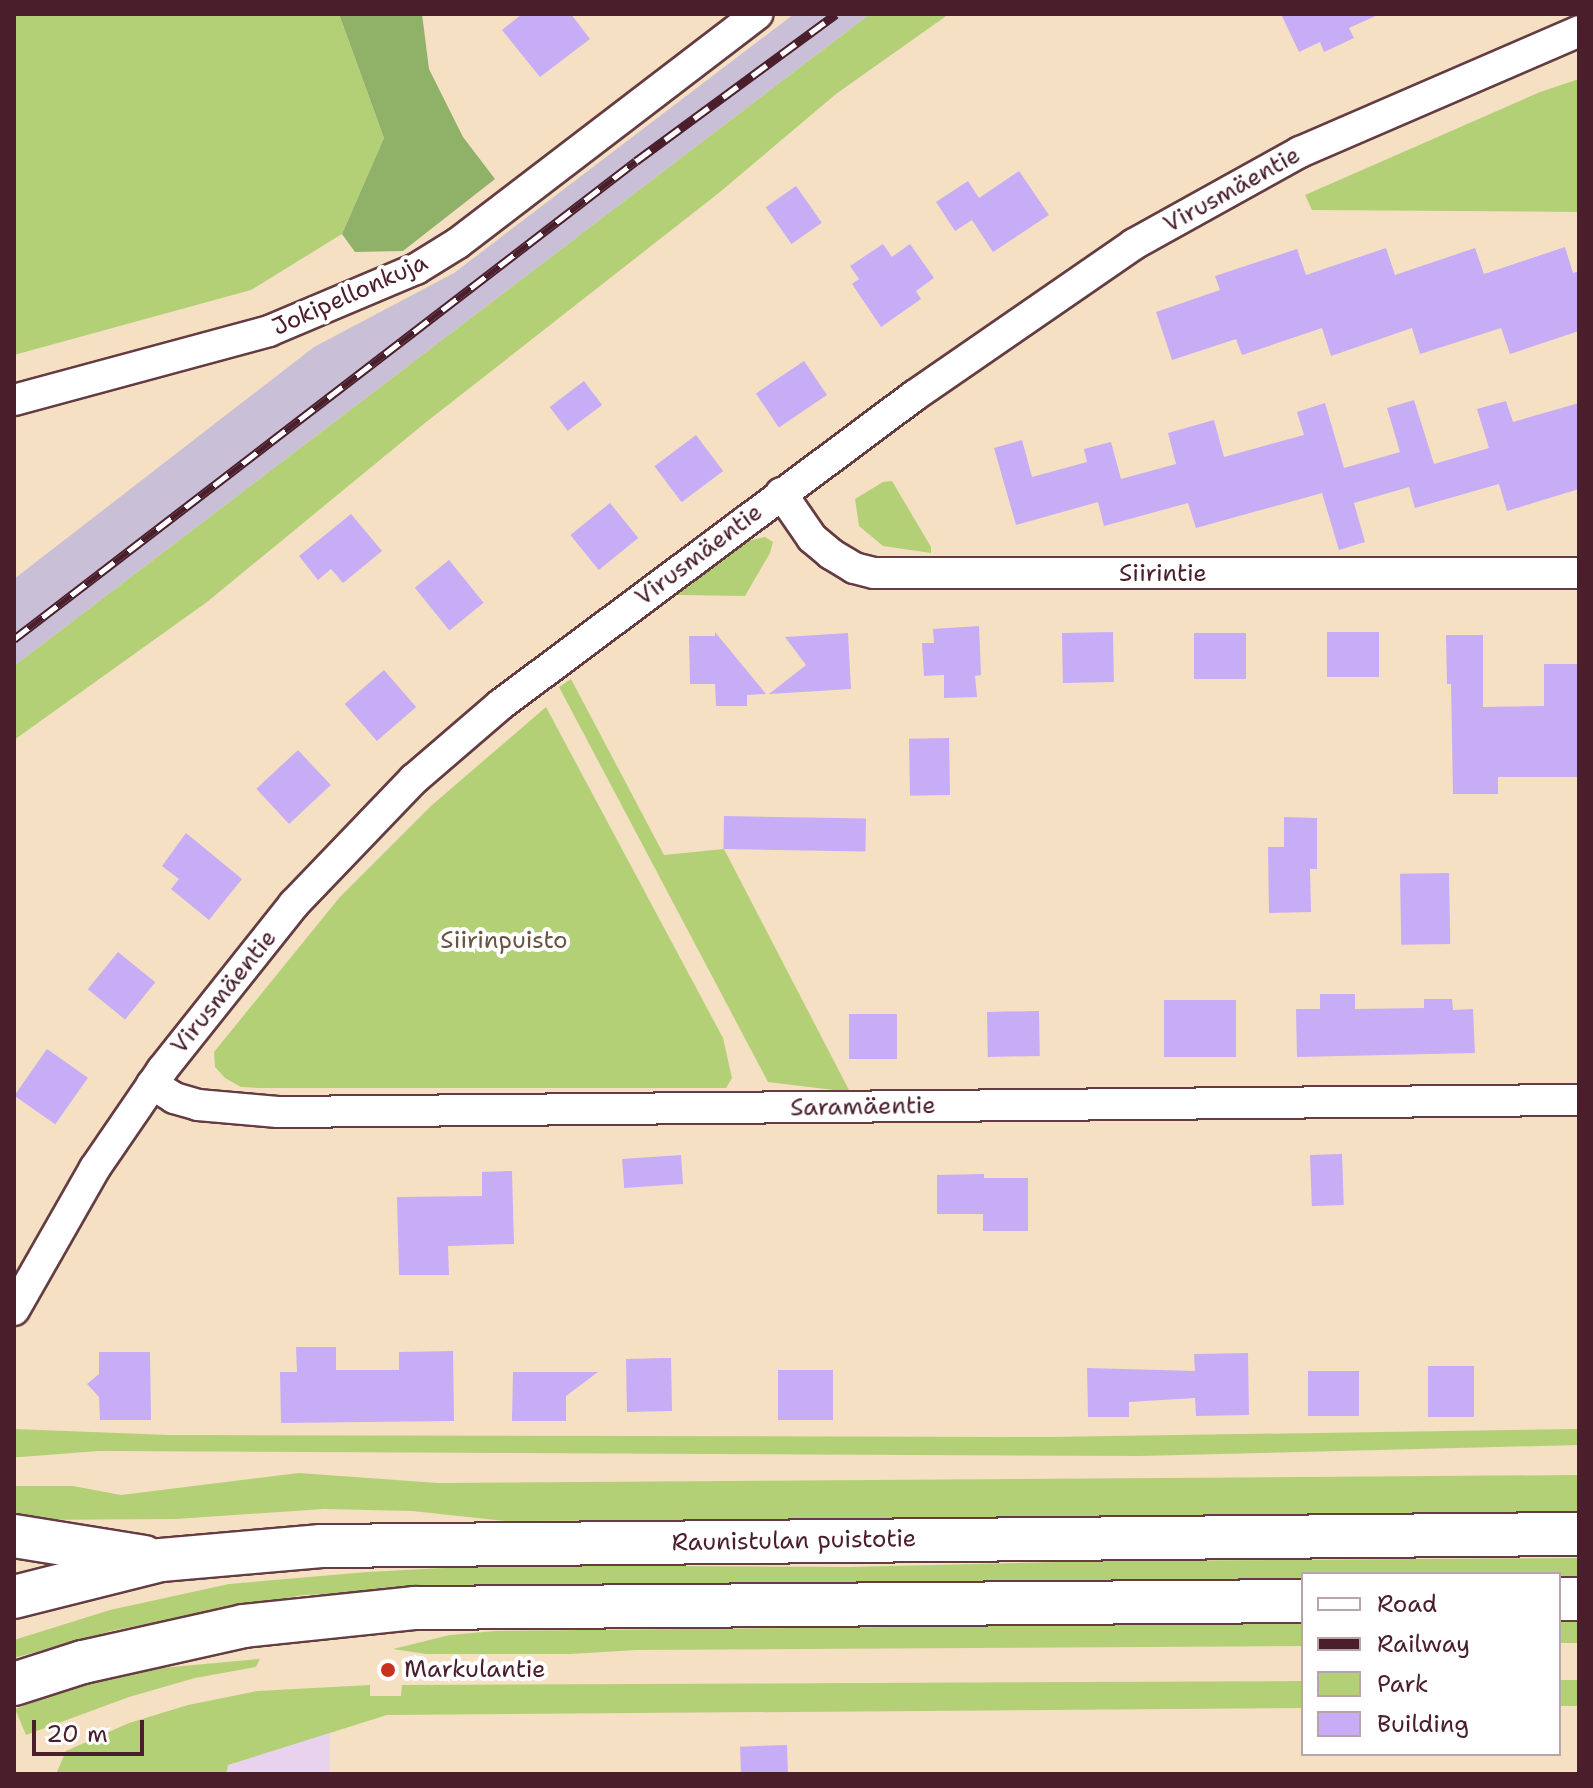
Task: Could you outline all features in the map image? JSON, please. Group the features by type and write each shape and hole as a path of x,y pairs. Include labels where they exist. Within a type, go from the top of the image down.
{"main road":[{"name":"Raunistulan puistotie","path":"14,1597 161,1560 321,1546 1579,1534"},
{"path":"14,1536 161,1560"},
{"path":"14,1684 83,1662 244,1626 414,1608 1301,1601"}],"street":[{"name":"Jokipellonkuja","path":"14,400 269,331 416,269 458,243 757,14"},
{"name":"Virusmäentie","path":"14,1310 95,1168 152,1084 294,904 414,779 500,705 781,493 1134,244 1300,152 1579,31"},
{"name":"Siirintie","path":"781,493 812,538 854,568 874,573 1579,573"},
{"name":"Saramäentie","path":"152,1084 174,1098 198,1105 278,1112 1579,1100"}],"shaded area":[{"path":"794,14 870,14 14,666 14,579 314,347 454,273"},
{"path":"330,1728 330,1774 56,1774"}],"green space":[{"path":"14,14 339,14 384,138 342,234 251,290 14,355"},
{"path":"339,14 422,14 429,69 463,137 495,179 403,251 355,252 342,234 384,138"},
{"path":"870,14 949,14 836,94 720,192 425,423 207,602 14,740 14,666"},
{"path":"1579,79 1579,212 1312,210 1305,195 1540,92"},
{"path":"892,481 931,547 931,553 883,546 859,526 855,499 883,482"},
{"path":"765,537 773,542 770,553 745,596 677,595 747,541"},
{"path":"571,679 664,855 724,849 850,1092 768,1082 559,687"},
{"name":"Siirinpuisto","path":"546,707 723,1038 732,1078 726,1088 259,1088 241,1087 225,1078 215,1067 214,1052 339,898 432,805"},
{"path":"14,1429 170,1435 1046,1437 1579,1429 1579,1445 1139,1456 98,1451 14,1457"},
{"path":"299,1473 438,1483 1579,1475 1579,1517 505,1521 412,1511 324,1509 176,1519 14,1520 14,1486 73,1486 121,1495"},
{"path":"1579,1558 1579,1578 1561,1578 1561,1572 1301,1572 1301,1579 513,1587 303,1595 115,1630 14,1658 14,1640 110,1610 229,1584 502,1565 848,1567 1098,1561"},
{"path":"1561,1622 1579,1622 1579,1643 1561,1643"},
{"path":"1301,1623 1301,1646 636,1650 570,1654 426,1654 393,1649 450,1635 495,1631"},
{"path":"260,1659 256,1667 195,1678 129,1697 26,1735 15,1709 76,1687 161,1668"},
{"path":"1561,1680 1579,1680 1579,1706 1561,1706"},
{"path":"1301,1681 1301,1708 387,1715 228,1765 226,1774 56,1774 66,1751 129,1723 188,1705 257,1691 370,1685 370,1696 401,1696 402,1685"}],"building":[{"path":"522,14 571,14 590,39 540,77 502,30"},
{"path":"1281,14 1380,14 1349,28 1354,38 1324,52 1320,42 1299,52"},
{"path":"1019,171 1049,215 993,252 972,220 955,231 936,202 968,181 979,198"},
{"path":"796,186 822,223 792,244 766,207"},
{"path":"883,244 892,257 910,244 934,278 916,291 921,299 881,327 852,284 859,279 850,266"},
{"path":"1565,247 1573,273 1579,271 1579,331 1510,354 1501,328 1420,354 1412,328 1331,356 1322,328 1242,355 1236,339 1172,360 1156,312 1220,290 1215,276 1297,249 1306,275 1386,248 1395,275 1475,248 1484,274"},
{"path":"804,361 827,395 779,427 756,393"},
{"path":"584,381 602,405 568,431 550,407"},
{"path":"1414,400 1434,464 1489,448 1477,409 1506,401 1513,422 1579,403 1579,489 1507,511 1499,484 1415,508 1409,487 1354,503 1365,542 1339,550 1322,493 1196,528 1188,503 1104,526 1098,502 1016,525 994,448 1022,440 1032,477 1087,462 1084,449 1111,442 1121,479 1176,464 1168,433 1214,420 1224,457 1304,435 1297,412 1325,403 1344,468 1400,452 1387,408"},
{"path":"696,435 723,471 682,502 654,466"},
{"path":"610,503 638,538 599,570 570,535"},
{"path":"351,514 382,551 343,583 331,569 318,580 299,556"},
{"path":"449,560 484,603 449,630 415,588"},
{"path":"979,626 981,675 975,676 977,697 944,698 944,675 924,676 922,643 934,643 933,629"},
{"path":"715,632 766,694 747,695 747,706 716,706 715,684 690,684 689,636 715,636"},
{"path":"1113,632 1114,682 1063,683 1062,633"},
{"path":"1327,632 1379,632 1379,677 1327,677"},
{"path":"848,633 851,689 769,694 806,665 785,637"},
{"path":"1194,633 1246,633 1246,679 1194,679"},
{"path":"1446,635 1483,635 1483,707 1544,706 1544,664 1579,664 1579,777 1498,777 1498,794 1453,794 1451,684 1447,684"},
{"path":"384,670 416,707 377,741 345,704"},
{"path":"949,738 950,795 910,796 909,739"},
{"path":"298,750 331,785 289,824 256,789"},
{"path":"724,816 866,818 865,851 723,849"},
{"path":"1284,817 1317,818 1317,869 1310,869 1311,912 1269,913 1268,847 1284,847"},
{"path":"186,833 242,879 209,920 171,889 179,879 162,866"},
{"path":"1449,873 1450,944 1401,945 1400,874"},
{"path":"118,952 155,982 125,1020 88,989"},
{"path":"1320,994 1355,994 1355,1009 1424,1008 1424,999 1452,999 1453,1010 1473,1009 1475,1053 1297,1057 1296,1009 1320,1009"},
{"path":"1164,1000 1236,1000 1236,1057 1164,1057"},
{"path":"1039,1011 1040,1056 988,1057 987,1012"},
{"path":"849,1014 897,1014 897,1059 849,1059"},
{"path":"47,1049 88,1078 55,1124 14,1096"},
{"path":"1342,1154 1344,1205 1312,1206 1310,1155"},
{"path":"681,1155 683,1184 624,1188 622,1159"},
{"path":"512,1171 514,1244 448,1246 449,1275 399,1275 397,1197 482,1196 482,1172"},
{"path":"984,1174 984,1178 1028,1178 1028,1231 983,1231 983,1214 937,1214 937,1175"},
{"path":"296,1347 336,1347 336,1370 399,1370 399,1352 453,1351 454,1421 281,1423 280,1372 297,1372"},
{"path":"99,1352 150,1352 151,1420 100,1420 99,1397 87,1384 99,1374"},
{"path":"1248,1353 1249,1415 1196,1416 1195,1398 1129,1402 1129,1417 1088,1417 1087,1368 1195,1371 1194,1354"},
{"path":"671,1358 672,1411 627,1412 626,1359"},
{"path":"1428,1366 1474,1366 1474,1417 1428,1417"},
{"path":"778,1370 833,1370 833,1420 778,1420"},
{"path":"1308,1371 1359,1371 1359,1416 1308,1416"},
{"path":"513,1372 598,1372 566,1396 566,1421 512,1421"},
{"path":"787,1745 788,1774 741,1774 740,1747"}],"railway":[{"path":"14,639 636,161 836,14"}],"place":[{"name":"Markulantie","path":"388,1670"}]}
